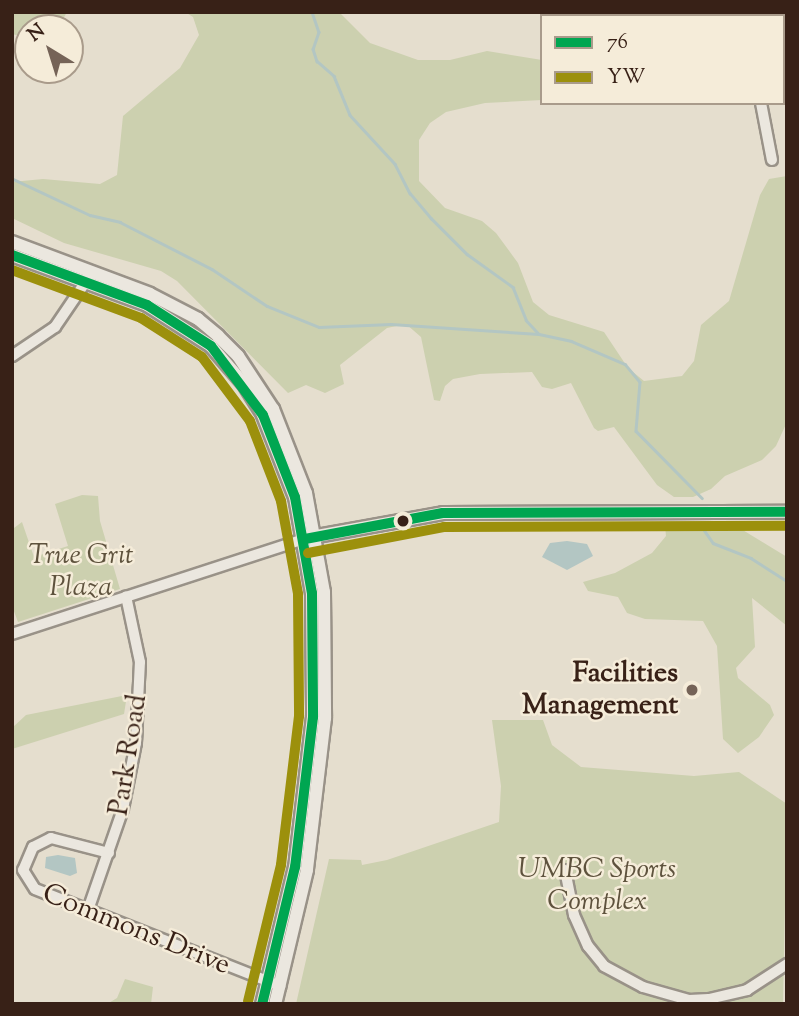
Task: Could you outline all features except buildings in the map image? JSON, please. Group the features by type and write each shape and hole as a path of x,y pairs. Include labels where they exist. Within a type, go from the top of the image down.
{"street":[{"path":"761,105 772,160"},
{"path":"12,242 89,276 171,318 229,364 263,415 311,537 315,653 310,763 274,984 275,1004"},
{"path":"12,256 89,276"},
{"path":"12,356 55,327 89,276"},
{"path":"12,634 311,537 443,513 787,512"},
{"name":"Park Road","path":"88,910 109,853 131,772 142,691 126,596"},
{"name":"Commons Drive","path":"109,853 51,838 27,855 26,880 35,889 274,984"},
{"path":"565,870 574,915 588,946 604,966 643,987 689,1000 709,999 747,990 787,964"},
{"path":"262,1004 274,984"}],"green space":[{"path":"12,12 67,12 14,14 12,34"},
{"path":"185,12 339,12 370,43 418,60 450,60 487,51 540,60 540,100 485,103 446,112 430,123 419,140 419,181 445,208 482,221 496,233 518,263 533,302 549,315 604,332 628,368 644,381 682,376 694,361 701,325 729,301 760,195 769,179 787,176 787,422 776,446 762,460 725,476 711,489 693,497 674,497 657,485 614,427 598,431 594,428 571,383 552,389 542,387 532,372 480,374 453,379 445,386 440,401 434,400 421,337 406,324 387,328 340,365 344,384 325,393 306,385 288,393 177,281 161,271 64,243 12,218 12,182 43,179 100,184 117,175 123,116 180,68 199,35 193,17"},
{"name":"True Grit Plaza","path":"82,495 98,496 100,521 120,589 18,622 12,606 14,528 22,522 34,557 68,546 55,504"},
{"path":"728,521 787,557 787,626 752,598 755,647 736,668 738,678 770,705 774,715 759,737 738,753 723,739 717,646 703,621 645,619 627,613 618,597 588,591 583,582 615,573 652,553 666,536 665,526"},
{"path":"127,695 124,714 12,749 12,728 26,715"},
{"name":"UMBC Sports Complex","path":"492,720 543,720 552,745 581,767 694,776 739,772 787,804 783,1004 296,1004 329,859 361,860 362,865 387,860 499,822 501,786"},
{"path":"125,979 153,987 151,1004 107,1004 117,998"}],"shaded area":[{"path":"567,541 587,544 593,556 567,570 542,557 550,543"},
{"path":"58,855 75,858 77,873 70,876 45,868 46,857"}],"waterway":[{"path":"312,12 319,32 313,49 317,61 334,76 350,115 395,164 410,193 431,218 467,254 513,287 526,320 538,333"},
{"path":"13,179 90,215 120,222 212,269 267,306 319,327 391,324 539,334 571,341 625,364 640,382 636,431 702,498"},
{"path":"702,527 713,543 751,558 787,581"}],"transit line":[{"name":"76","path":"12,255 147,305 211,346 263,415 295,497 312,593 313,717 295,867 262,1004"},
{"name":"YW","path":"12,270 141,318 202,357 250,421 281,501 298,594 299,716 281,865 248,1001"},
{"name":"76","path":"305,539 443,513 787,512"},
{"name":"YW","path":"308,553 444,527 787,526"}],"place":[{"name":"Facilities Management","path":"692,690"}]}
